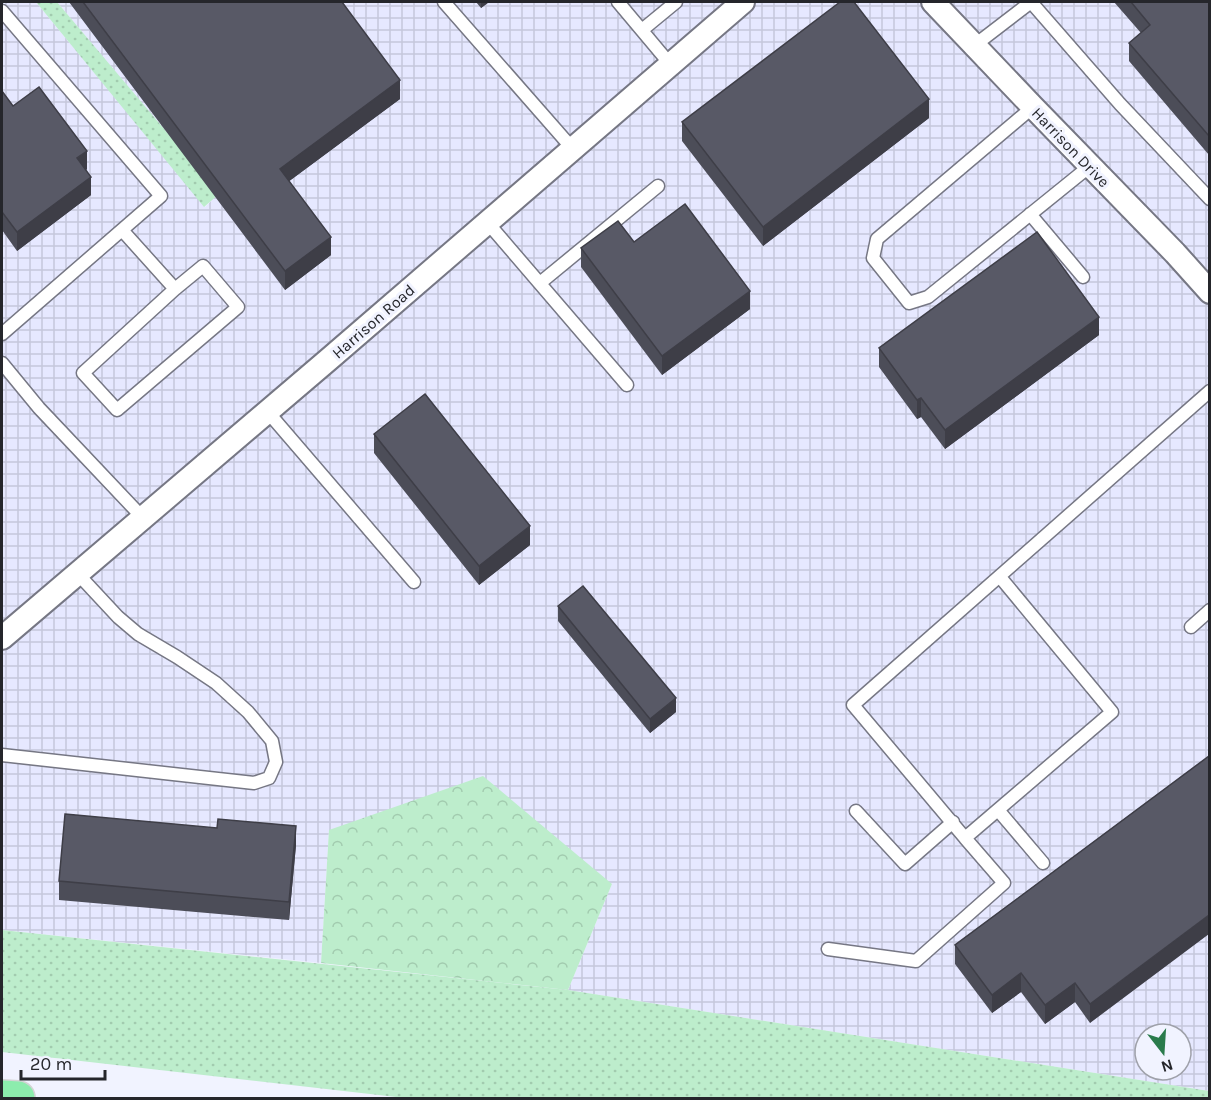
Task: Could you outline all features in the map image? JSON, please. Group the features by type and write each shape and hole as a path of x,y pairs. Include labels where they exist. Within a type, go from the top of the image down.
{"highway":[{"path":"2,1097 18,1098"}],"street":[{"name":"Harrison Road","path":"2,638 743,2"},
{"name":"Harrison Drive","path":"933,2 1175,253 1209,292"}],"lane":[{"path":"444,2 572,148"},
{"path":"618,2 670,64"},
{"path":"642,30 676,2"},
{"path":"975,45 1031,2 1120,104 1209,199"},
{"path":"2,11 161,196 2,334"},
{"path":"1033,107 877,239 873,258 909,303 928,297 1090,166"},
{"path":"540,283 658,186"},
{"path":"1029,214 1083,278"},
{"path":"487,222 627,385"},
{"path":"122,230 175,289"},
{"path":"203,266 238,307 117,410 83,373 175,289 203,266"},
{"path":"2,363 39,408 143,518"},
{"path":"828,949 916,961 1004,883 853,705 1209,391"},
{"path":"267,411 414,582"},
{"path":"2,755 254,783 269,778 276,762 272,741 248,712 216,683 138,634 118,617 77,573"},
{"path":"965,838 1112,712 1000,577"},
{"path":"1191,627 1209,610"},
{"path":"998,810 1043,863"},
{"path":"856,811 905,864 953,822"}],"shaded area":[{"path":"2,2 36,2 205,207 218,194 57,2 1209,2 1209,1091 1152,1082 1193,1082 1193,1022 1133,1022 1133,1079 568,990 612,884 329,830 321,963 2,930"}],"green space":[{"path":"36,2 57,2 219,194 204,207"},
{"path":"483,776 612,884 568,990 321,963 329,830"},
{"path":"2,930 568,990 1133,1079 1133,1082 1152,1082 1209,1091 1210,1098 405,1098 2,1052"}],"building":[{"path":"83,2 342,2 400,80 280,169 331,237 285,271"},
{"path":"840,2 854,2 929,99 763,227 682,122"},
{"path":"1131,2 1209,2 1209,136 1129,43 1150,25"},
{"path":"39,87 87,151 77,158 91,177 17,232 2,212 2,91 13,106"},
{"path":"685,204 750,291 662,356 581,248 618,221 634,242"},
{"path":"1037,232 1099,317 945,430 921,398 917,400 879,348"},
{"path":"425,394 530,526 479,566 374,434"},
{"path":"583,586 676,698 650,719 558,606"},
{"path":"1209,756 1209,915 1090,1004 1075,983 1045,1005 1021,973 992,995 955,945"},
{"path":"65,814 217,828 218,819 296,826 289,902 59,881"}]}
